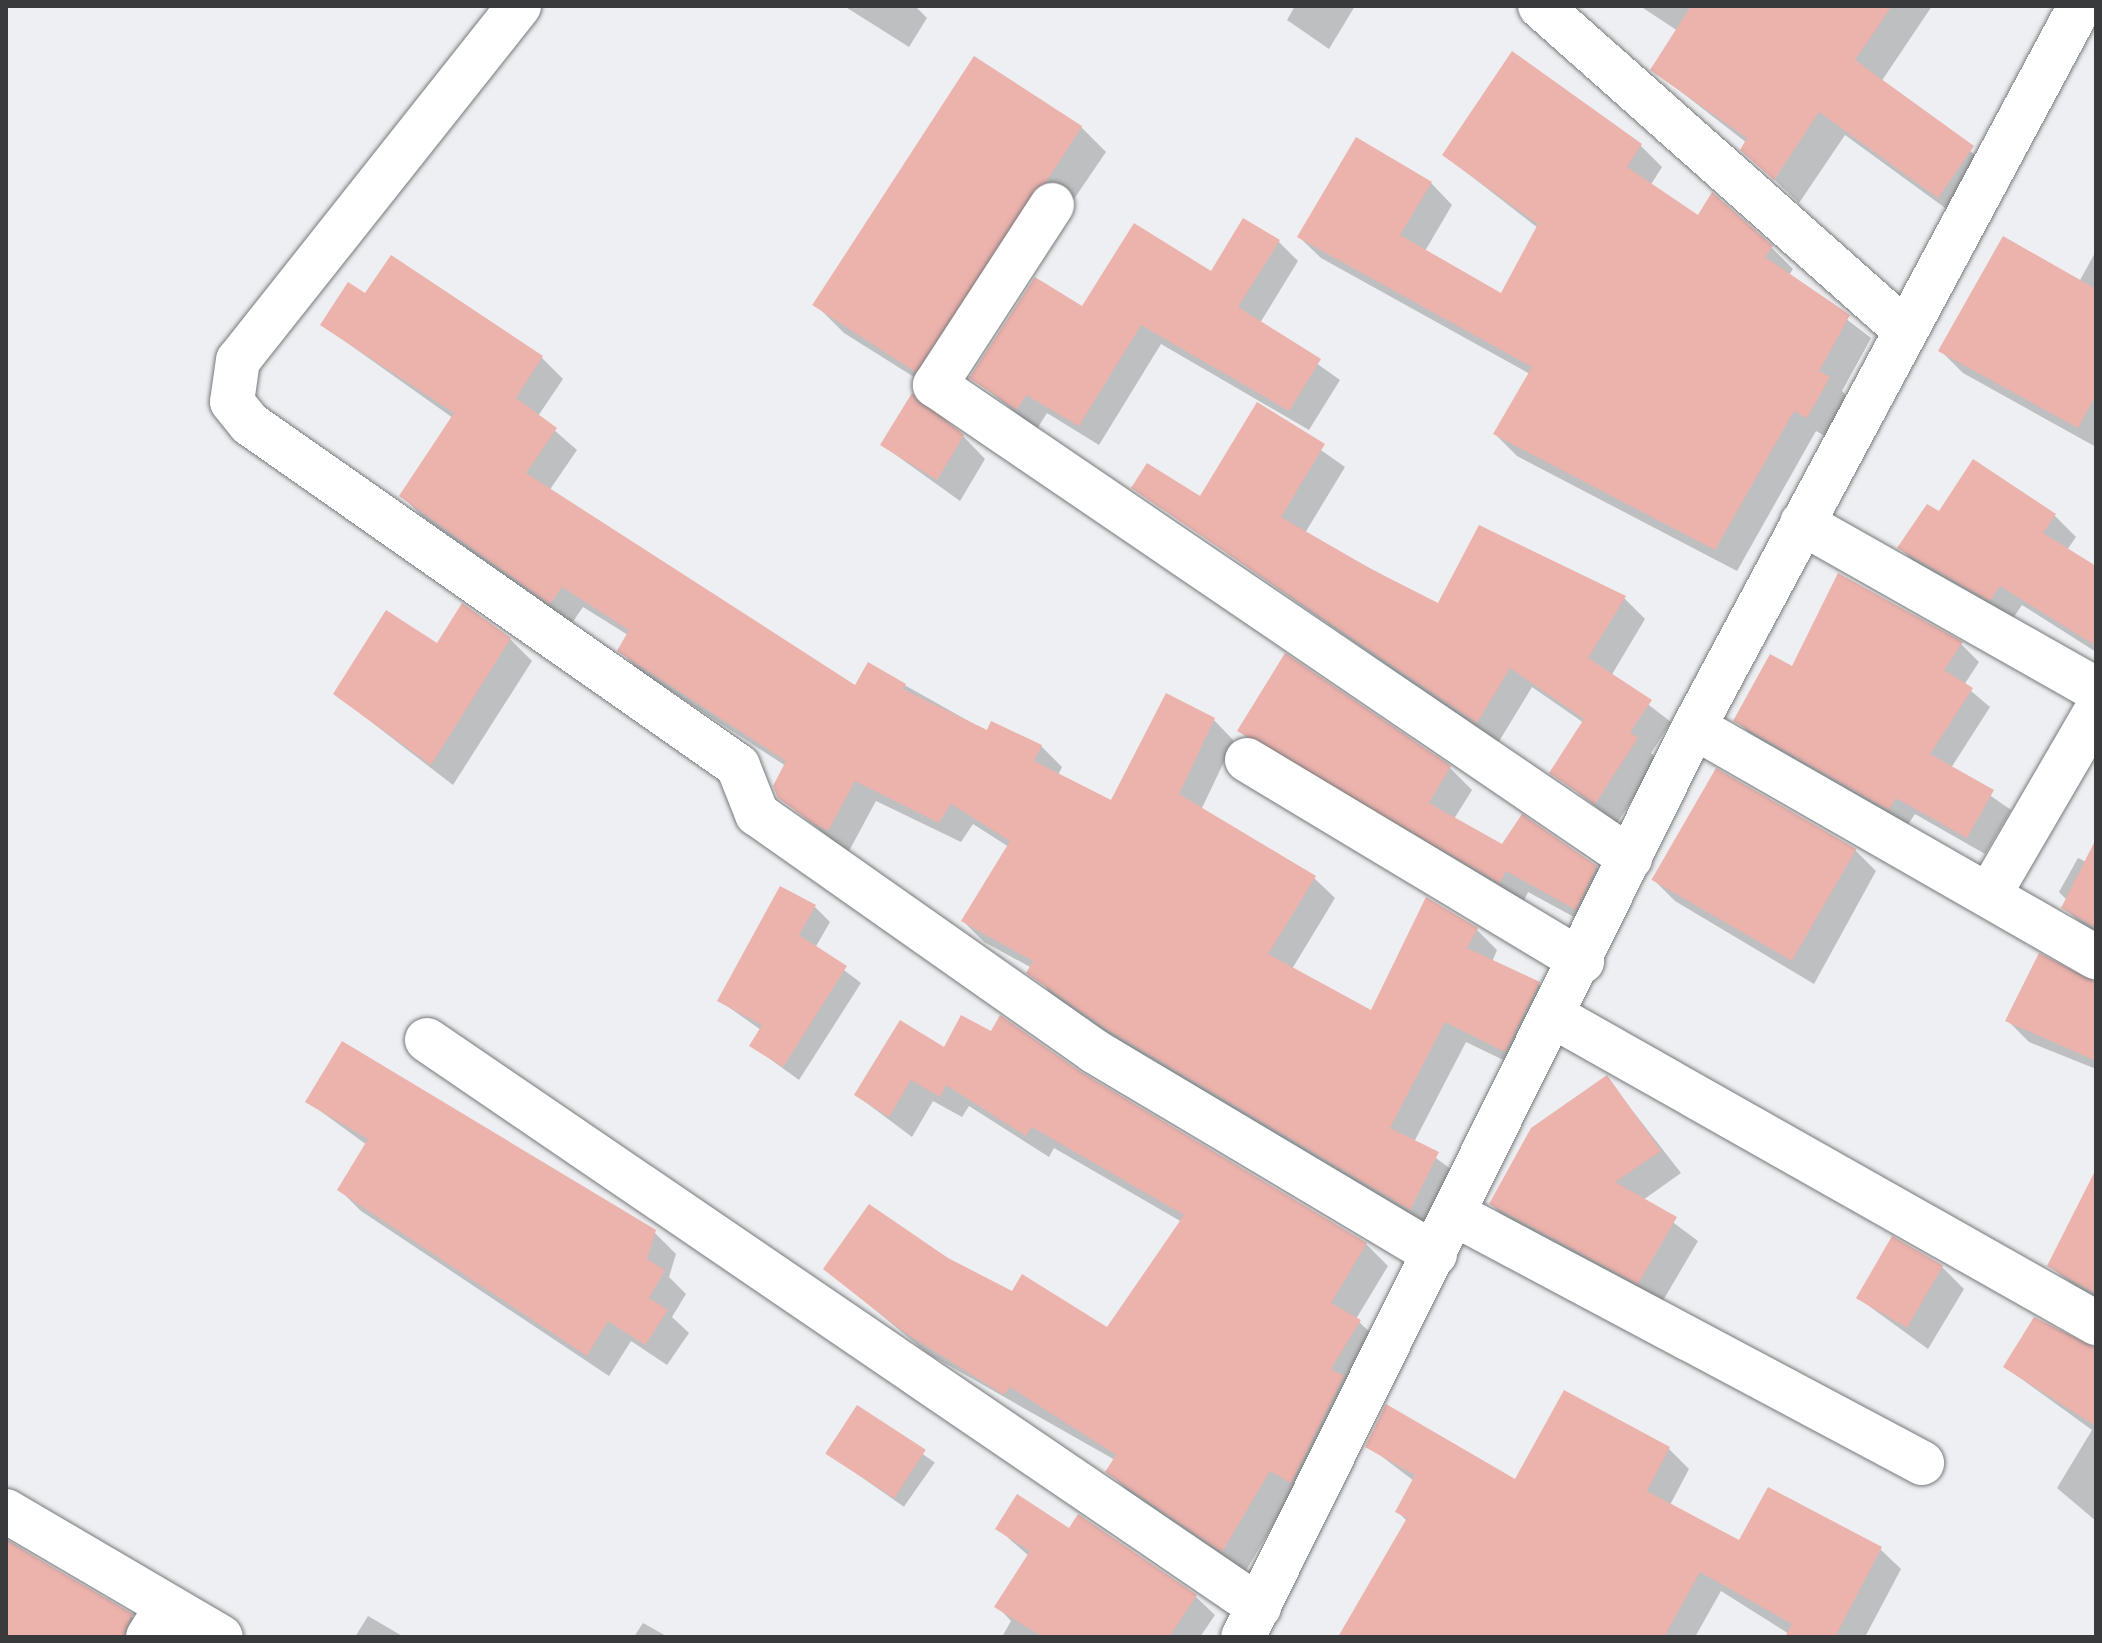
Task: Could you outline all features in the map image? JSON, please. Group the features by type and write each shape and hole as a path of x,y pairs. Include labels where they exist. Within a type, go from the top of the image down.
{"street":[{"path":"519,6 238,360 232,402 250,424 738,766 757,814 1094,1051 1435,1254"},
{"path":"1540,6 1904,329"},
{"path":"427,1040 1251,1622 1555,1017 1694,727 1904,329 2080,6"},
{"path":"1052,205 935,385 1630,858"},
{"path":"1802,523 2096,689"},
{"path":"1989,895 2096,711"},
{"path":"1694,727 2096,957"},
{"path":"1247,760 1582,961"},
{"path":"1555,1017 2096,1323"},
{"path":"1456,1215 1922,1463"},
{"path":"6,1511 158,1621 221,1637"}],"building":[{"path":"1691,6 1892,6 1855,60 1974,146 1938,198 1819,112 1774,180 1740,150 1747,138 1650,70"},
{"path":"1512,51 1642,144 1627,167 1698,215 1712,192 1773,246 1765,257 1850,315 1819,371 1830,377 1807,418 1794,411 1715,550 1493,434 1532,367 1297,237 1356,137 1432,182 1400,235 1501,293 1538,224 1442,155"},
{"path":"974,56 1082,126 920,375 812,305"},
{"path":"1243,218 1280,240 1238,307 1321,359 1289,411 1141,325 1079,426 1026,395 1017,410 969,378 1035,277 1082,306 1134,223 1211,271"},
{"path":"2003,236 2096,289 2096,395 2078,428 1938,351"},
{"path":"391,255 543,356 516,398 557,428 526,473 855,685 868,662 906,684 903,689 987,730 991,721 1042,745 1034,761 1111,800 1166,693 1215,718 1179,794 1316,876 1268,954 1371,1010 1426,897 1478,928 1467,948 1540,982 1505,1052 1445,1022 1390,1128 1439,1152 1410,1210 1108,1030 1026,973 1033,961 961,921 1010,841 951,804 939,823 855,781 828,831 814,824 778,798 773,786 786,761 617,651 629,630 562,587 550,604 399,496 454,413 320,325 348,282 365,293"},
{"path":"912,393 964,435 937,480 880,445"},
{"path":"1257,402 1325,444 1281,517 1371,569 1438,603 1479,525 1626,596 1588,658 1652,700 1630,732 1638,738 1595,804 1549,773 1584,719 1510,668 1477,723 1131,488 1147,463 1200,496"},
{"path":"1973,459 2056,514 2043,533 2096,566 2096,646 2000,586 1990,601 1897,548 1927,504 1939,511"},
{"path":"1838,573 1963,642 1944,670 1973,688 1930,754 1994,790 1967,838 1896,798 1889,810 1733,721 1770,654 1792,666"},
{"path":"462,603 511,638 431,765 333,694 386,610 437,643"},
{"path":"1285,653 1451,766 1429,803 1502,844 1522,814 1597,866 1576,910 1506,871 1500,883 1237,731"},
{"path":"1716,768 1856,849 1792,961 1652,880"},
{"path":"2096,839 2096,928 2061,908"},
{"path":"780,886 816,905 799,935 847,966 783,1067 749,1046 762,1025 717,1001"},
{"path":"2039,953 2096,982 2096,1061 2005,1021"},
{"path":"961,1015 991,1031 1000,1015 1081,1072 1367,1243 1331,1303 1361,1320 1331,1369 1344,1376 1291,1483 1270,1471 1222,1552 1105,1472 1116,1455 1010,1387 1004,1395 902,1331 823,1269 869,1204 948,1258 1012,1291 1022,1274 1107,1327 1184,1215 1032,1127 1026,1136 946,1085 940,1097 911,1080 889,1117 854,1095 900,1020 944,1047"},
{"path":"342,1041 656,1230 647,1259 665,1270 649,1298 668,1310 645,1345 608,1321 587,1356 337,1190 368,1139 305,1102"},
{"path":"1607,1075 1661,1151 1615,1182 1677,1217 1638,1284 1489,1204 1531,1128"},
{"path":"2096,1169 2096,1294 2047,1266"},
{"path":"1892,1236 1943,1266 1907,1328 1856,1298"},
{"path":"2034,1317 2096,1348 2096,1426 2003,1367"},
{"path":"1564,1390 1670,1447 1647,1491 1739,1540 1768,1487 1882,1547 1835,1637 1785,1637 1792,1624 1700,1572 1664,1637 1338,1637 1407,1518 1395,1512 1415,1475 1365,1447 1386,1404 1515,1479"},
{"path":"857,1405 926,1450 894,1498 825,1454"},
{"path":"1017,1494 1069,1528 1078,1514 1197,1595 1169,1637 1043,1637 994,1607 1030,1551 995,1529"},
{"path":"6,1540 133,1614 123,1637 6,1637"}]}
